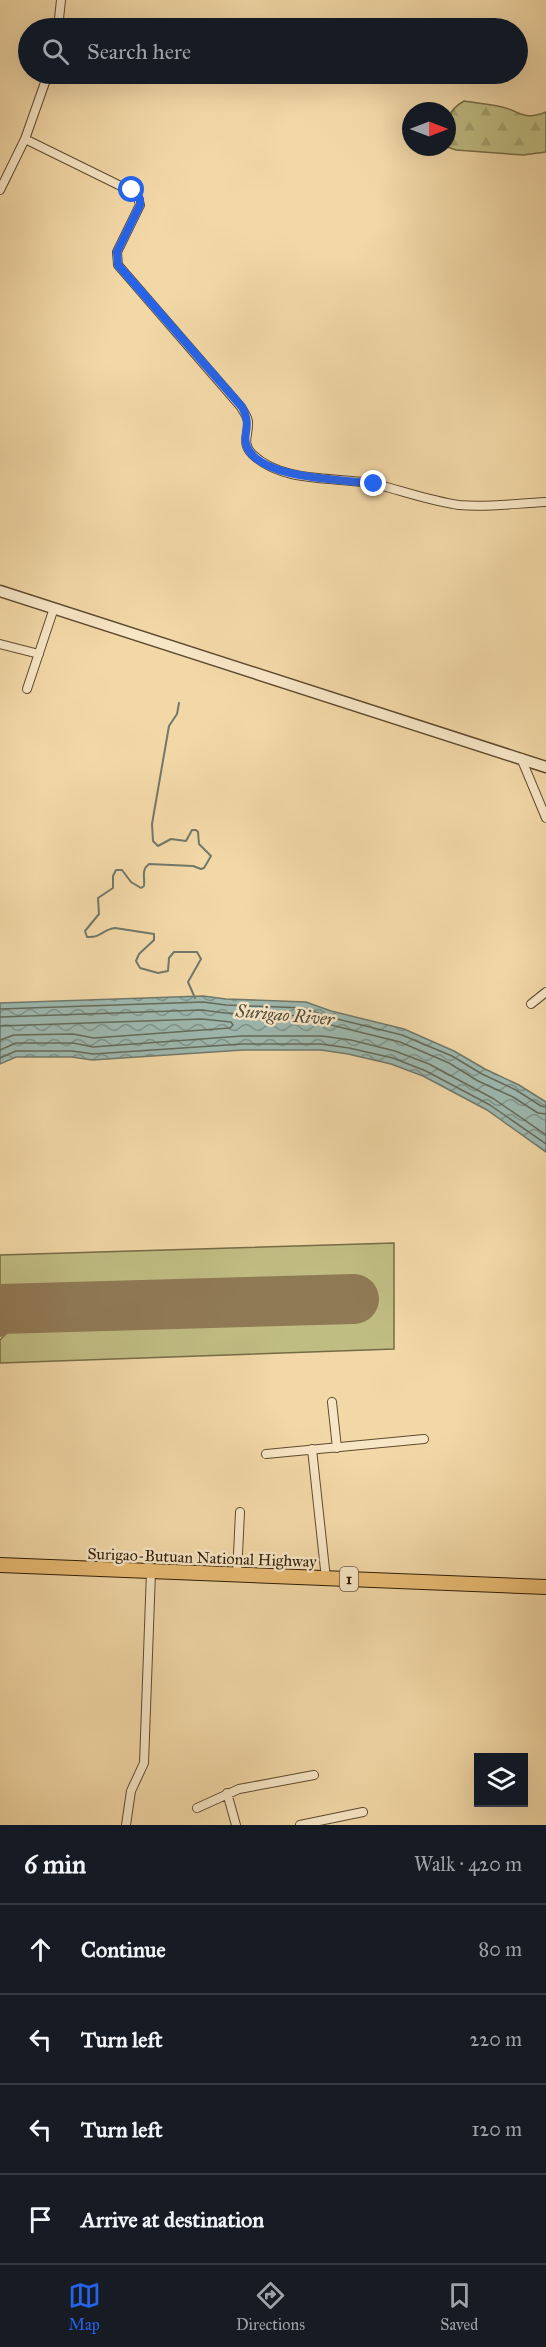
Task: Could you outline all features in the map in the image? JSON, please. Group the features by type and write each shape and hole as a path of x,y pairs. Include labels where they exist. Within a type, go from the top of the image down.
{"highway":[{"name":"Surigao-Butuan National Highway","path":"0,1565 546,1587"}],"street":[{"path":"59,18 61,0"},
{"path":"0,190 24,139 44,84"},
{"path":"24,139 137,194 140,205 117,252 118,265 242,407 248,420 245,439 248,448 265,464 280,470 310,476 374,484 426,499 460,505 496,506 546,502"},
{"path":"0,591 546,767"},
{"path":"27,689 54,608"},
{"path":"0,644 39,654"},
{"path":"521,758 546,818"},
{"path":"531,1004 546,992"},
{"path":"332,1402 337,1448"},
{"path":"266,1454 424,1439"},
{"path":"312,1449 326,1579"},
{"path":"237,1575 240,1512"},
{"path":"126,1825 131,1791 144,1762 151,1572"},
{"path":"196,1808 227,1793 250,1786 314,1774"},
{"path":"227,1793 236,1825"},
{"path":"300,1825 363,1812"}],"green space":[{"path":"464,101 502,107 528,116 546,112 546,152 523,155 456,150 457,106"},
{"path":"394,1243 394,1349 0,1363 0,1340 13,1326 354,1316 353,1278 0,1289 0,1255"}],"water":[{"name":"Surigao River","path":"203,996 306,1002 331,1011 404,1029 454,1051 546,1102 546,1152 487,1110 423,1076 391,1064 348,1054 321,1050 243,1050 92,1060 72,1057 16,1057 0,1064 0,1003"}],"waterway":[{"path":"179,703 177,714 169,726 152,824 153,841 158,846 171,839 186,841 192,830 196,830 199,844 211,856 201,869 193,866 149,864 145,869 144,886 141,888 131,882 122,870 116,870 113,876 113,888 98,898 99,914 85,931 87,937 96,936 115,928 154,934 154,940 139,954 136,961 140,968 158,973 168,971 169,958 174,952 197,952 201,959 188,982 195,998"}],"taxiway":[{"path":"0,1327 17,1309"}],"runway":[{"path":"0,1309 354,1299"}],"route":[{"path":"132,190 140,199 140,205 117,252 118,265 242,407 248,420 245,439 251,453 265,464 280,470 374,484"}]}
